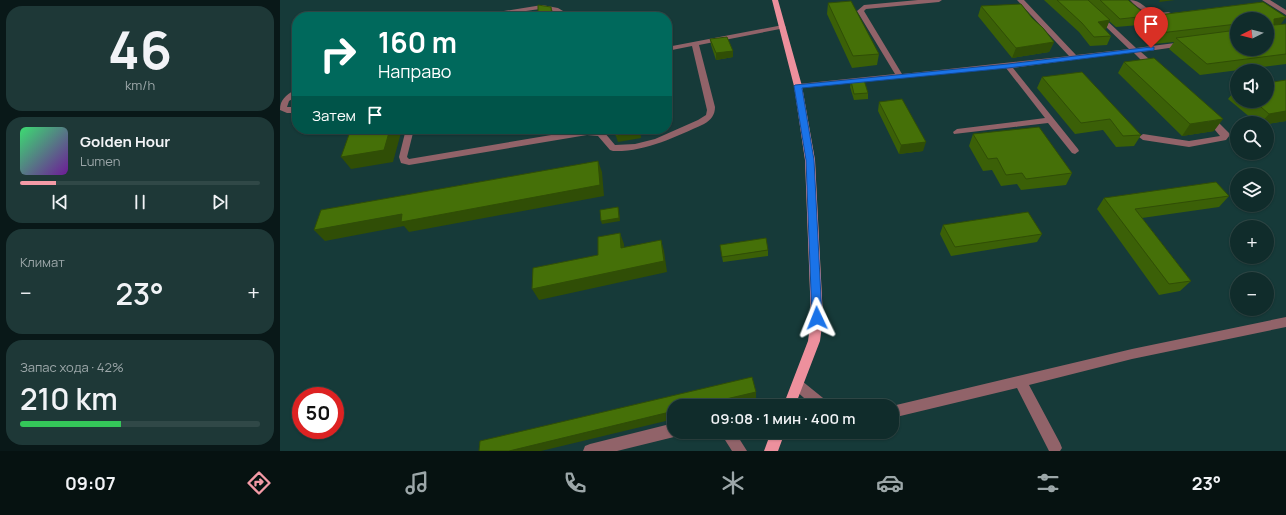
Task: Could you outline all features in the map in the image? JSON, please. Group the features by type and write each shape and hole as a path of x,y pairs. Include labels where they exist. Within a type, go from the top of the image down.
{"main road":[{"path":"775,0 798,86 810,160 817,318 814,341 792,399"},
{"path":"771,451 775,439"}],"lane":[{"path":"900,77 860,11 864,7 940,0"},
{"path":"1020,0 1075,58"},
{"path":"1081,0 1159,72"},
{"path":"1133,0 1150,14 1158,16 1174,14"},
{"path":"1265,0 1286,14"},
{"path":"510,12 542,7 556,9 561,12"},
{"path":"672,48 783,27"},
{"path":"798,86 1008,66 1190,43"},
{"path":"672,134 701,122 708,118 711,114 711,107 695,44"},
{"path":"1008,66 1075,151"},
{"path":"292,96 286,100 282,108 292,110"},
{"path":"1143,136 1189,144 1223,138 1226,135 1204,114"},
{"path":"957,132 1050,120"},
{"path":"409,134 403,158 404,161 409,162 575,134"},
{"path":"601,134 612,148 624,149 642,146 672,134"},
{"path":"899,410 1132,354 1286,322"},
{"path":"1020,381 1055,448"},
{"path":"798,385 815,399"},
{"path":"590,451 667,432"},
{"path":"732,439 740,451"}],"building":[{"path":"1057,0 1088,0 1110,20 1098,22 1111,36 1094,37 1082,23"},
{"path":"1100,0 1128,0 1147,16 1120,19"},
{"path":"851,1 879,54 853,56 828,3"},
{"path":"1263,2 1286,17 1274,19 1274,12 1230,12 1230,25 1160,33 1143,17"},
{"path":"1021,4 1054,42 1016,48 981,6"},
{"path":"538,5 551,7 552,12 538,12"},
{"path":"1286,24 1286,54 1274,56 1274,25"},
{"path":"1230,31 1230,56 1270,56 1207,64 1176,38"},
{"path":"727,37 733,51 716,53 710,39"},
{"path":"1154,58 1223,119 1190,124 1124,62"},
{"path":"1082,72 1141,135 1123,136 1110,119 1081,123 1042,77"},
{"path":"864,80 868,93 854,94 851,81"},
{"path":"1286,80 1286,111 1269,114 1262,108 1274,108 1274,82"},
{"path":"902,99 926,142 901,145 879,102"},
{"path":"1039,127 1072,173 1026,179 1022,173 1006,175 997,158 988,159 973,134"},
{"path":"349,134 389,134 384,150 341,157"},
{"path":"616,134 628,134 616,136"},
{"path":"598,161 600,185 401,222 402,214 314,230 321,210"},
{"path":"1216,182 1229,196 1135,209 1191,281 1169,284 1104,198"},
{"path":"618,207 619,218 601,221 600,210"},
{"path":"1028,212 1042,234 955,247 943,225"},
{"path":"620,233 621,248 661,240 664,261 532,289 533,268 598,255 598,237"},
{"path":"766,238 768,250 722,257 720,245"},
{"path":"752,377 756,392 726,399 667,399 667,413 509,451 479,451 480,441"}],"route":[{"path":"817,318 810,160 798,86 1008,66 1151,48"}]}
